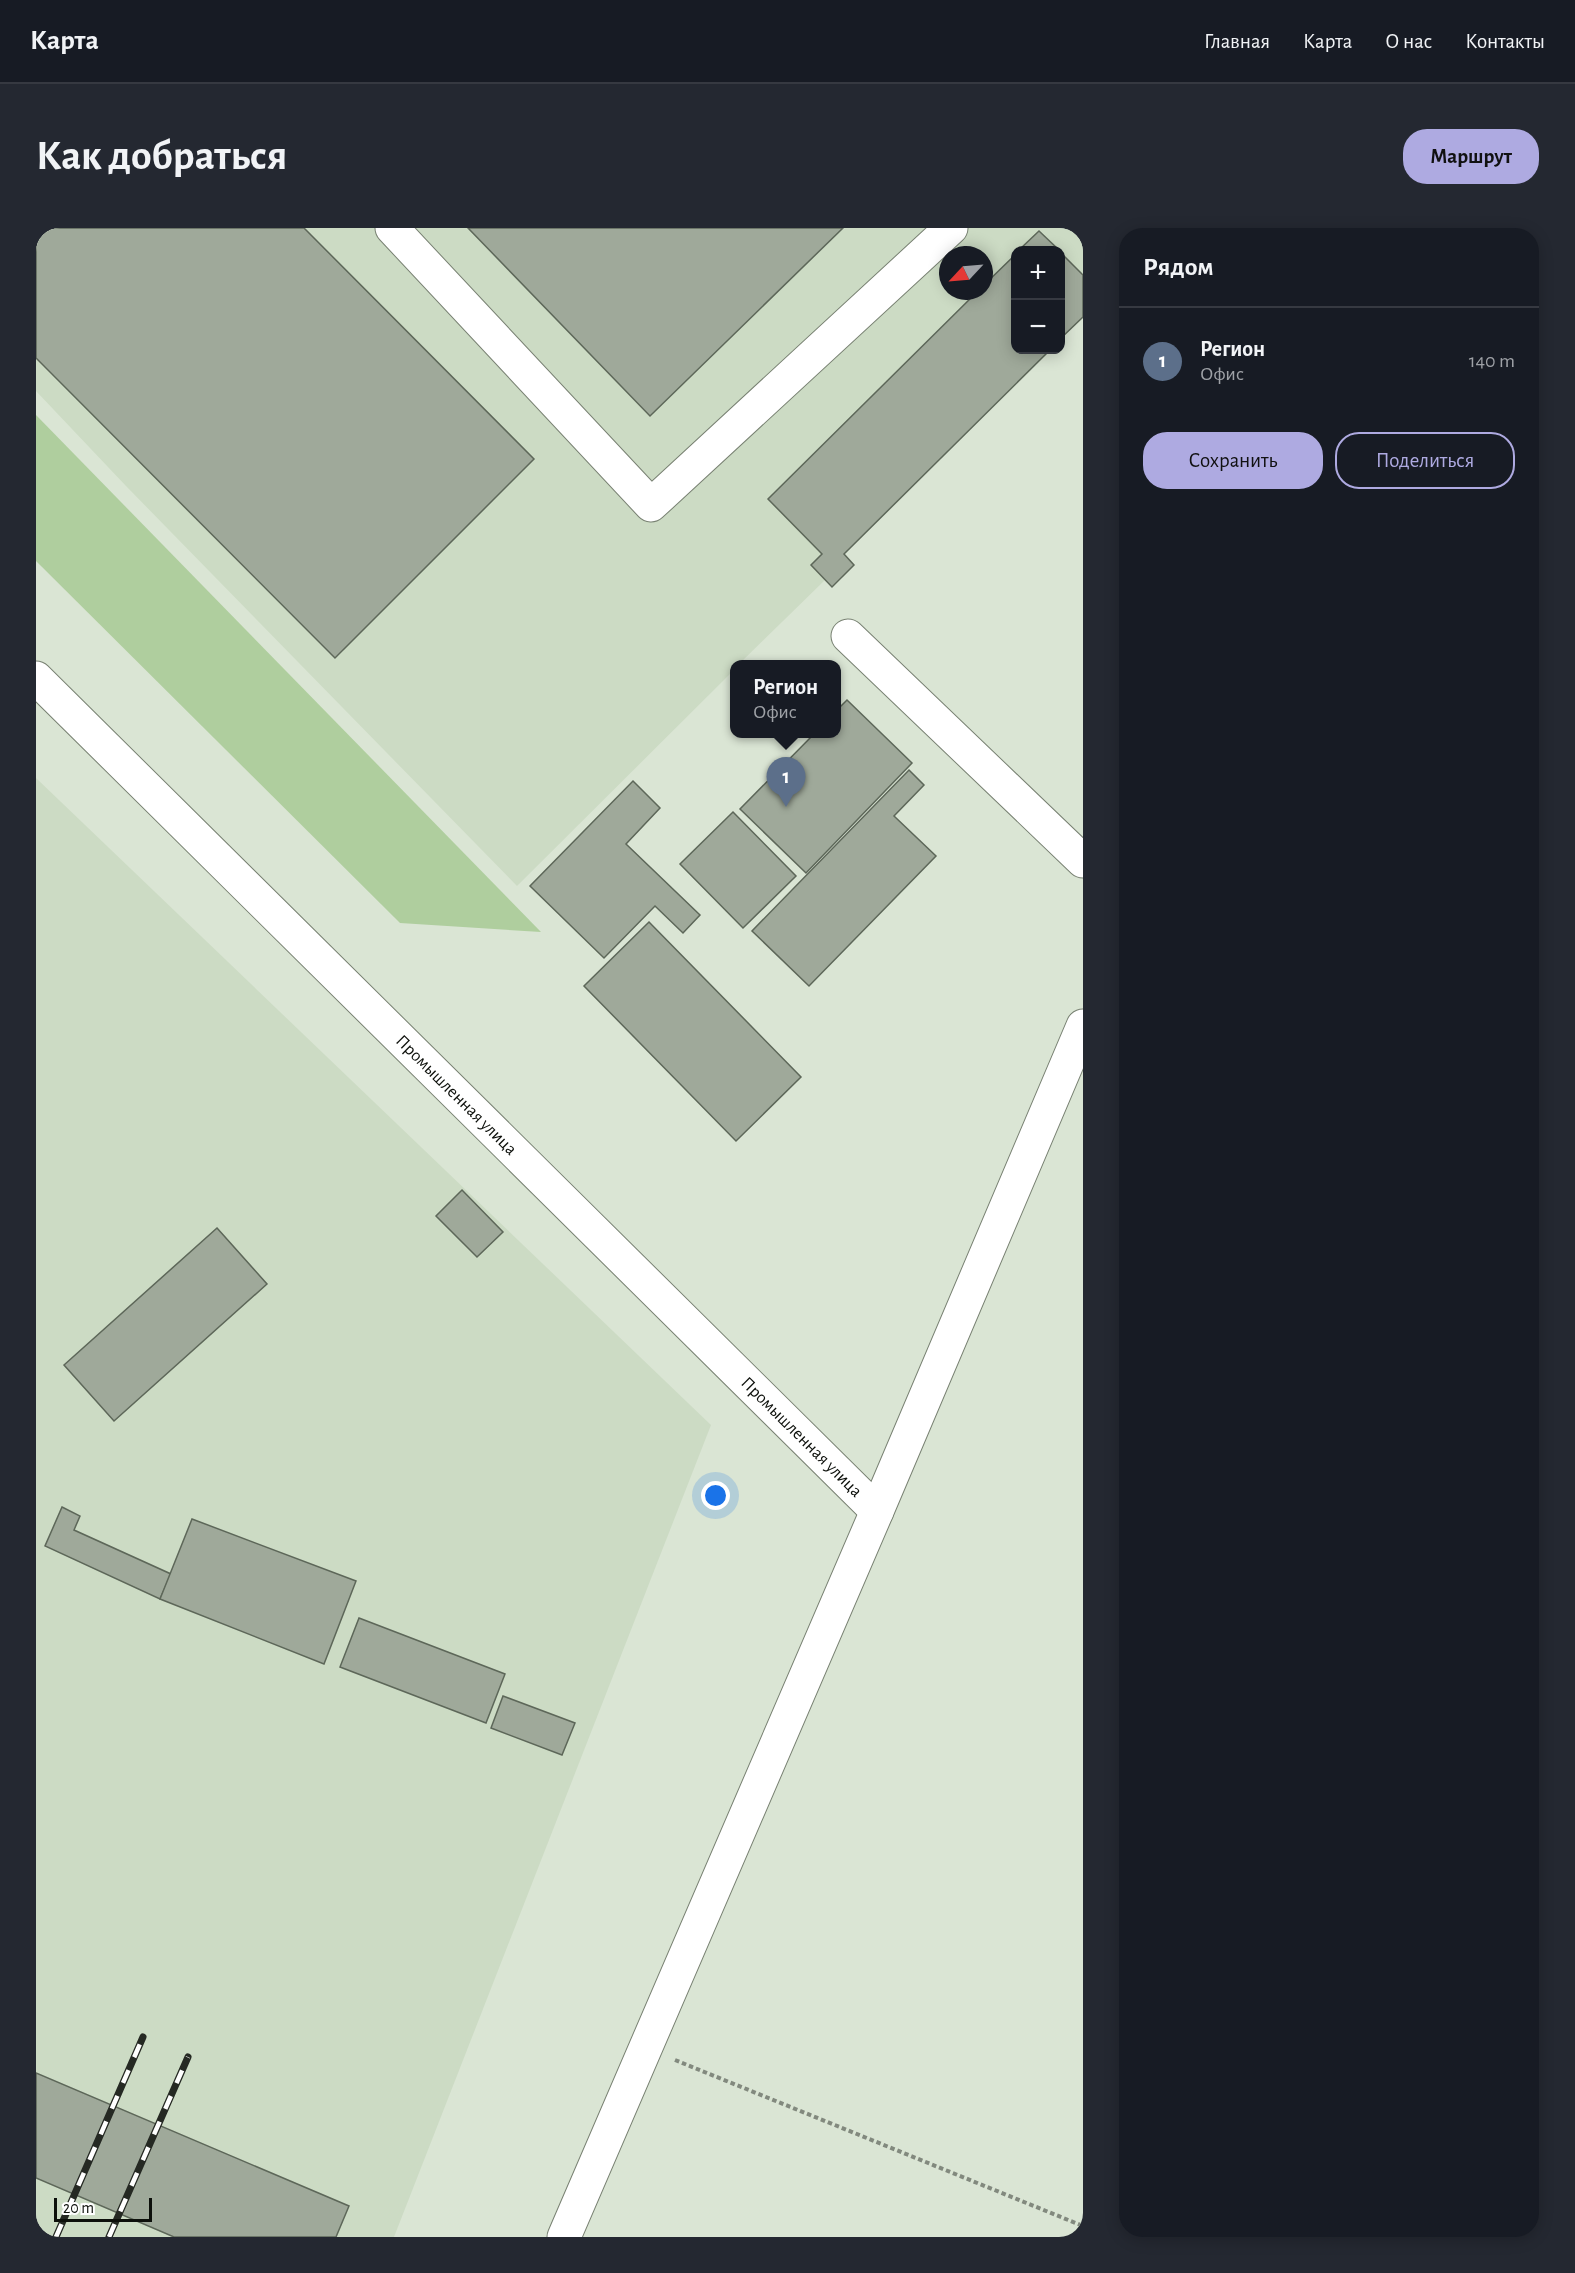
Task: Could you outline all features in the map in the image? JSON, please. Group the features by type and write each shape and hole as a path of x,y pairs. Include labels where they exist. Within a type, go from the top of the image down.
{"main road":[{"path":"392,228 651,505 951,228"},
{"path":"849,636 1083,861"},
{"name":"Промышленная улица","path":"36,678 877,1511"},
{"path":"564,2237 1083,1026"}],"path":[{"path":"645,2048 1083,2226"}],"shaded area":[{"path":"36,228 1083,228 1083,317 1065,335 1065,246 1011,246 1011,354 1046,354 844,554 854,565 832,587 825,580 743,660 730,660 730,674 517,886 36,391"},
{"path":"36,778 711,1425 394,2237 36,2237"}],"green space":[{"path":"36,415 541,932 400,923 36,561"}],"building":[{"path":"36,228 304,228 534,459 335,658 36,358"},
{"path":"468,228 843,228 650,416"},
{"path":"1039,231 1055,246 1023,246"},
{"path":"1065,257 1083,275 1083,317 1065,334"},
{"path":"1011,259 1011,354 1046,354 844,554 854,565 832,587 811,565 822,554 768,499 969,300 993,300 993,276"},
{"path":"847,700 912,763 806,873 740,809 810,738 841,738 841,706"},
{"path":"909,770 924,785 894,816 936,856 809,986 752,931"},
{"path":"633,781 660,808 626,844 700,915 683,933 655,906 604,958 530,886"},
{"path":"733,812 796,876 743,928 680,864"},
{"path":"649,922 801,1077 736,1141 584,986"},
{"path":"462,1190 503,1232 477,1257 436,1216"},
{"path":"217,1228 267,1284 114,1421 64,1365"},
{"path":"62,1507 80,1516 74,1530 171,1574 160,1599 45,1546"},
{"path":"192,1519 356,1581 324,1664 160,1599"},
{"path":"359,1618 505,1674 486,1723 340,1667"},
{"path":"503,1696 575,1723 562,1755 491,1728"},
{"path":"36,2073 349,2206 336,2237 174,2237 36,2178"}],"railway":[{"path":"56,2237 143,2037"},
{"path":"109,2237 188,2057"}],"place":[{"name":"Регион","path":"786,807"}]}
